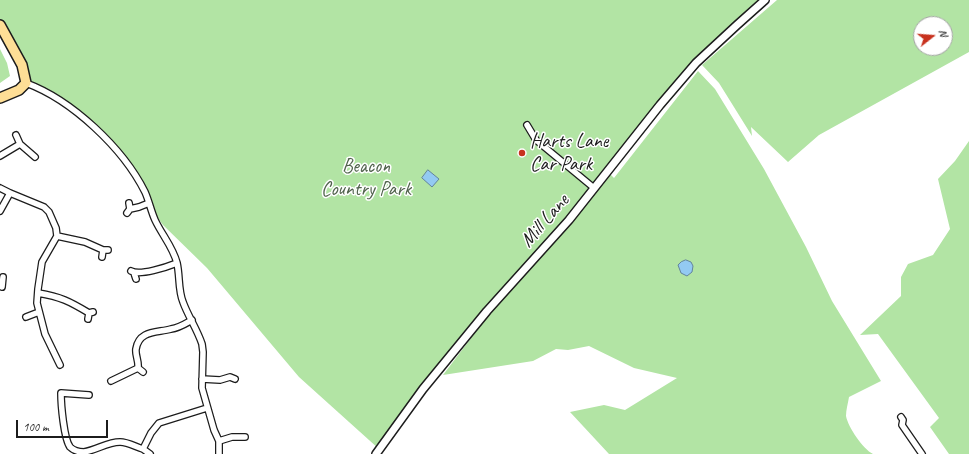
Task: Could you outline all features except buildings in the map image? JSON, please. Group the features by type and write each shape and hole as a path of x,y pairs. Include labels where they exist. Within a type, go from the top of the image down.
{"main road":[{"path":"0,25 22,65 26,83 19,90 0,98"}],"street":[{"name":"Mill Lane","path":"376,454 423,389 487,311 569,220 660,105 696,63 765,0"},
{"path":"26,83 40,88 64,103 85,119 118,152 135,174 145,192 154,219 171,247 177,263 181,297 202,344 202,388 214,430 219,441 219,454"},
{"path":"526,125 536,140 594,188"},
{"path":"16,135 20,144 35,157"},
{"path":"0,156 20,144"},
{"path":"0,188 44,207 53,220 57,236 42,262 37,303 45,334 60,365"},
{"path":"0,211 10,193"},
{"path":"128,208 139,207 149,203"},
{"path":"57,236 85,242 105,250 102,256"},
{"path":"136,279 132,272 157,270 177,263"},
{"path":"2,287 3,277"},
{"path":"38,293 57,296 74,303 90,315"},
{"path":"26,317 39,312"},
{"path":"143,372 138,368 136,352 140,339 147,334 175,328 192,320"},
{"path":"112,378 138,368"},
{"path":"202,379 220,380 230,377 235,379"},
{"path":"89,395 60,392 67,440 69,446 73,450 86,452 100,446 121,442 143,449 150,454"},
{"path":"143,449 151,433 159,423 207,408"},
{"path":"901,417 903,420 902,425 922,454"},
{"path":"219,441 232,437 245,437"}],"green space":[{"name":"Beacon Country Park","path":"0,0 767,0 696,63 569,220 487,311 379,449 299,377 207,268 163,225 151,209 145,192 119,152 64,103 26,83 0,25"},
{"path":"777,0 969,0 969,52 819,135 788,162 751,127 752,136 719,83 702,65"},
{"path":"0,49 7,63 10,76 0,83"},
{"path":"698,71 715,89 764,169 806,247 832,301 881,381 849,397 846,411 847,421 853,432 865,448 873,454 609,454 570,412 604,405 625,410 677,378 634,368 589,346 568,350 556,349 533,361 443,375 490,313 572,223 610,174 614,178"},
{"path":"969,141 969,454 949,454 930,427 939,418 878,334 860,335 901,296 901,277 908,264 933,255 950,229 938,179 955,161"}],"water":[{"path":"428,170 439,179 432,187 422,178"},
{"path":"686,260 691,262 693,266 692,272 687,276 681,273 678,265"}],"place":[{"name":"Harts Lane Car Park","path":"522,153"}]}
